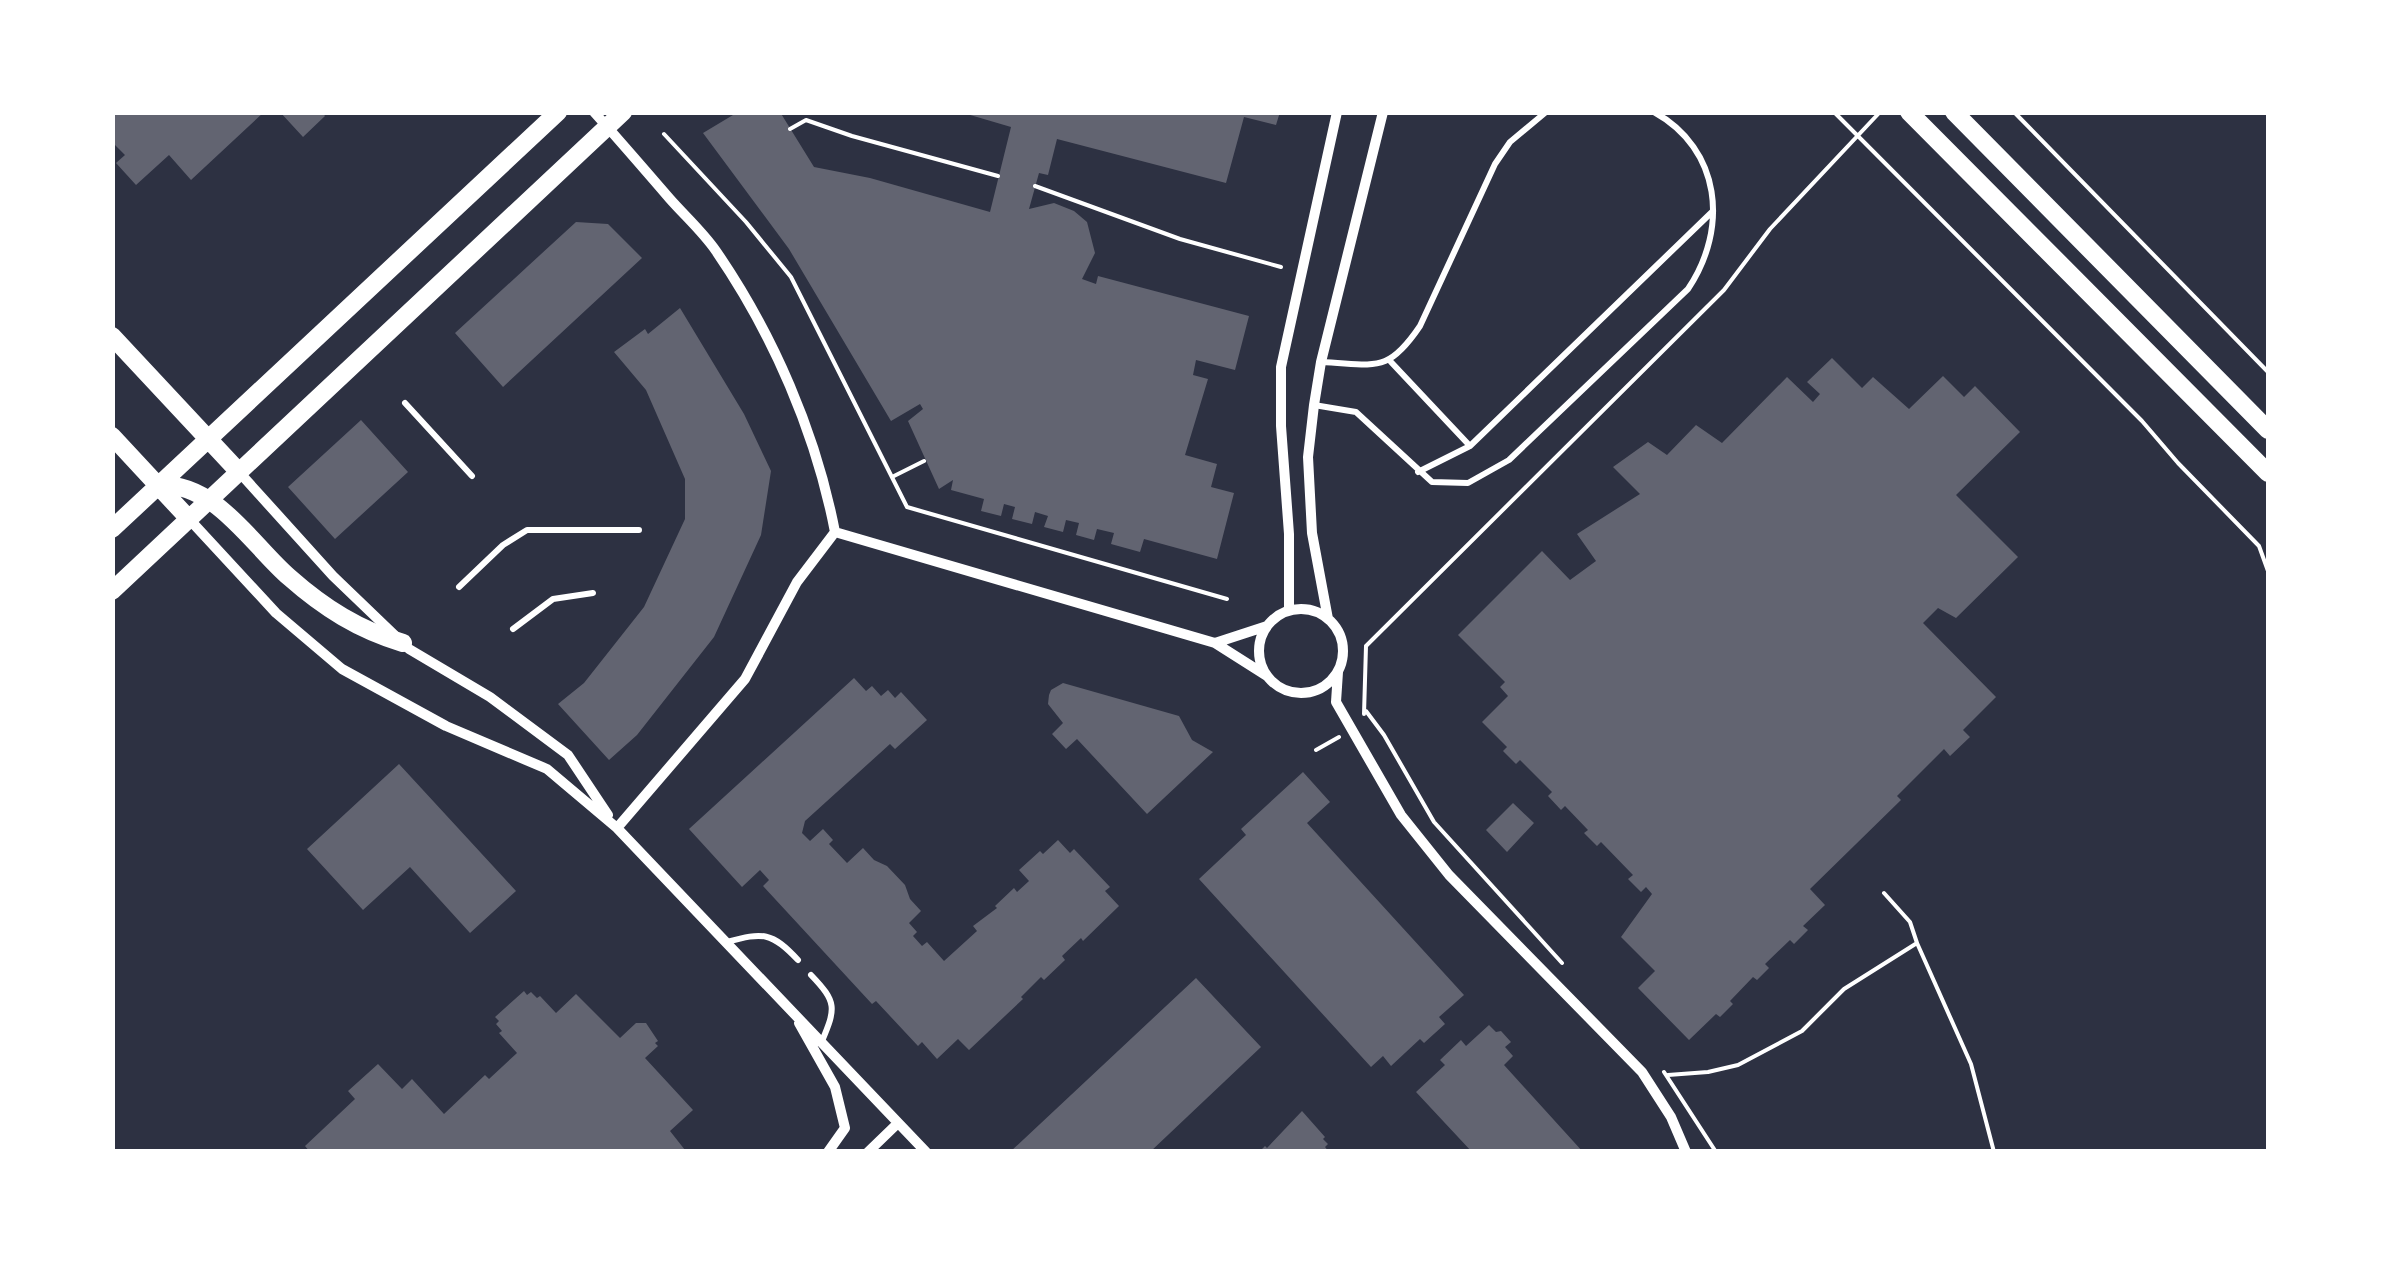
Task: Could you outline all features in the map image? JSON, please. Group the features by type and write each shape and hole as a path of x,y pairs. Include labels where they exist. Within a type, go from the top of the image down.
{"main road":[{"path":"112,528 558,112"},
{"path":"112,591 210,501 601,120 623,112"},
{"path":"1909,112 2268,473"},
{"path":"1954,112 2268,430"},
{"path":"112,336 239,472"},
{"path":"112,436 190,520"},
{"path":"159,485 178,486 210,501 289,577 333,612 368,633 404,643"}],"street":[{"path":"1289,611 1281,367 1337,112"},
{"path":"1328,619 1312,533 1308,456 1321,362 1383,112"},
{"path":"601,120 715,249 777,358 826,487 835,532 797,582 745,679 616,828"},
{"path":"239,472 333,576 404,643 490,696 568,754 616,828"},
{"path":"190,520 276,614 342,669 446,726 547,769 616,828 926,1152"},
{"path":"835,532 1215,643 1288,691 1316,691 1338,672"},
{"path":"1215,643 1267,626 1289,611 1303,609 1328,619 1338,630 1342,644 1336,702 1401,815 1450,874 1642,1072 1671,1117 1686,1152"},
{"path":"1267,626 1259,651 1267,676"},
{"path":"792,1008 835,1086 845,1128 828,1152"},
{"path":"868,1152 897,1124"}],"lane":[{"path":"1391,362 1420,326 1496,164 1510,142 1546,112"},
{"path":"1314,405 1356,412 1432,482 1468,483 1509,460 1688,289 1701,269 1714,210 1708,173 1696,148 1676,124 1654,112"},
{"path":"1418,472 1470,446 1714,210"},
{"path":"1321,362 1391,362 1470,446"},
{"path":"405,403 472,476"},
{"path":"459,587 503,545 526,530 638,530"},
{"path":"513,629 553,599 592,593"},
{"path":"727,942 756,934 780,940 798,960"},
{"path":"812,975 830,994 834,1014 822,1041"}],"path":[{"path":"790,130 806,120 808,112"},
{"path":"1834,112 2142,421 2178,464 2260,546 2268,572"},
{"path":"1569,970 1434,822 1384,735 1366,712 1366,646 1724,290 1770,229 1880,112"},
{"path":"2014,112 2268,372"},
{"path":"806,120 998,176"},
{"path":"664,134 790,276 907,508 1228,599"},
{"path":"1036,186 1180,239 1281,267"},
{"path":"892,477 924,461"},
{"path":"1316,750 1350,730 1366,712"},
{"path":"1884,893 1910,922 1971,1064 1994,1152"},
{"path":"1668,1075 1708,1072 1738,1064 1802,1031 1844,989 1917,944"},
{"path":"1660,1070 1668,1075 1716,1152"}],"building":[{"path":"112,112 264,112 191,180 169,155 136,185 116,163 125,155 112,142"},
{"path":"280,112 322,112 325,116 303,137"},
{"path":"738,112 780,112 814,167 870,178 990,212 1011,127 960,112 1280,112 1276,125 1244,117 1226,183 1057,139 1048,175 1039,173 1029,209 1054,203 1074,211 1087,222 1095,253 1082,279 1096,284 1098,276 1249,316 1235,370 1196,360 1193,375 1208,379 1185,455 1217,464 1211,487 1234,493 1217,559 1144,539 1140,552 1111,544 1114,533 1097,529 1094,540 1076,535 1079,523 1066,520 1063,532 1044,527 1048,516 1035,512 1032,524 1012,519 1015,507 1004,504 1001,516 981,511 984,499 951,490 953,480 939,489 908,421 923,409 920,404 891,421 789,249 703,133"},
{"path":"576,222 608,224 642,258 503,387 455,333"},
{"path":"680,308 744,414 771,471 761,535 714,637 637,735 609,760 558,704 584,683 644,607 685,519 685,479 646,390 614,352 645,329 648,334"},
{"path":"1832,358 1862,388 1873,377 1909,409 1943,376 1964,397 1975,386 2020,432 1956,495 2018,557 1956,618 1938,608 1923,623 1996,697 1963,730 1970,737 1950,756 1944,749 1897,796 1901,800 1810,889 1825,905 1803,926 1808,930 1794,944 1790,940 1765,964 1769,968 1757,980 1753,977 1730,1001 1733,1004 1720,1017 1716,1014 1689,1040 1638,988 1655,971 1621,937 1652,894 1646,887 1641,892 1628,879 1633,875 1601,842 1597,846 1565,806 1561,810 1548,796 1552,792 1520,760 1516,764 1503,751 1507,747 1482,722 1508,696 1500,687 1505,682 1458,635 1542,551 1570,580 1596,561 1577,534 1640,494 1613,467 1648,442 1667,455 1696,425 1722,443 1787,377 1813,402 1820,394 1807,382"},
{"path":"361,420 408,472 335,539 288,487"},
{"path":"854,678 866,691 872,686 881,696 888,690 895,698 901,692 927,720 895,749 890,744 805,821 802,833 810,841 823,829 833,840 829,844 847,863 863,848 887,866 921,911 909,923 922,946 927,942 944,961 977,931 973,926 997,908 1014,888 1017,892 1029,881 1019,870 1058,840 1070,853 1074,849 1110,887 1105,891 1119,906 1062,956 1065,960 1044,980 1041,977 969,1050 958,1039 937,1059 922,1042 918,1046 876,1001 872,1004 763,886 769,880 760,870 742,887 689,829"},
{"path":"1063,683 1179,716 1192,740 1213,752 1147,814 1077,739 1066,749 1052,734 1063,723 1048,704 1049,695"},
{"path":"399,764 516,891 470,933 410,867 363,910 307,849"},
{"path":"1303,772 1330,802 1307,823 1464,995 1439,1017 1445,1024 1424,1043 1420,1039 1391,1066 1383,1056 1371,1067 1199,879 1246,835 1241,829"},
{"path":"1513,803 1534,823 1507,852 1486,830"},
{"path":"1196,978 1261,1047 1150,1152 1010,1152"},
{"path":"524,991 540,996 556,1013 576,994 620,1038 636,1023 646,1023 658,1046 645,1058 693,1110 670,1131 685,1150 310,1152 305,1146 355,1099 348,1091 378,1064 402,1089 412,1079 444,1114 485,1075 489,1079 517,1053 499,1033 502,1031 495,1017"},
{"path":"1489,1025 1511,1042 1505,1047 1513,1056 1504,1065 1583,1152 1472,1152 1416,1092 1445,1065 1440,1060 1461,1040 1466,1046"},
{"path":"1302,1111 1325,1137 1329,1152 1259,1152 1267,1148"}]}
